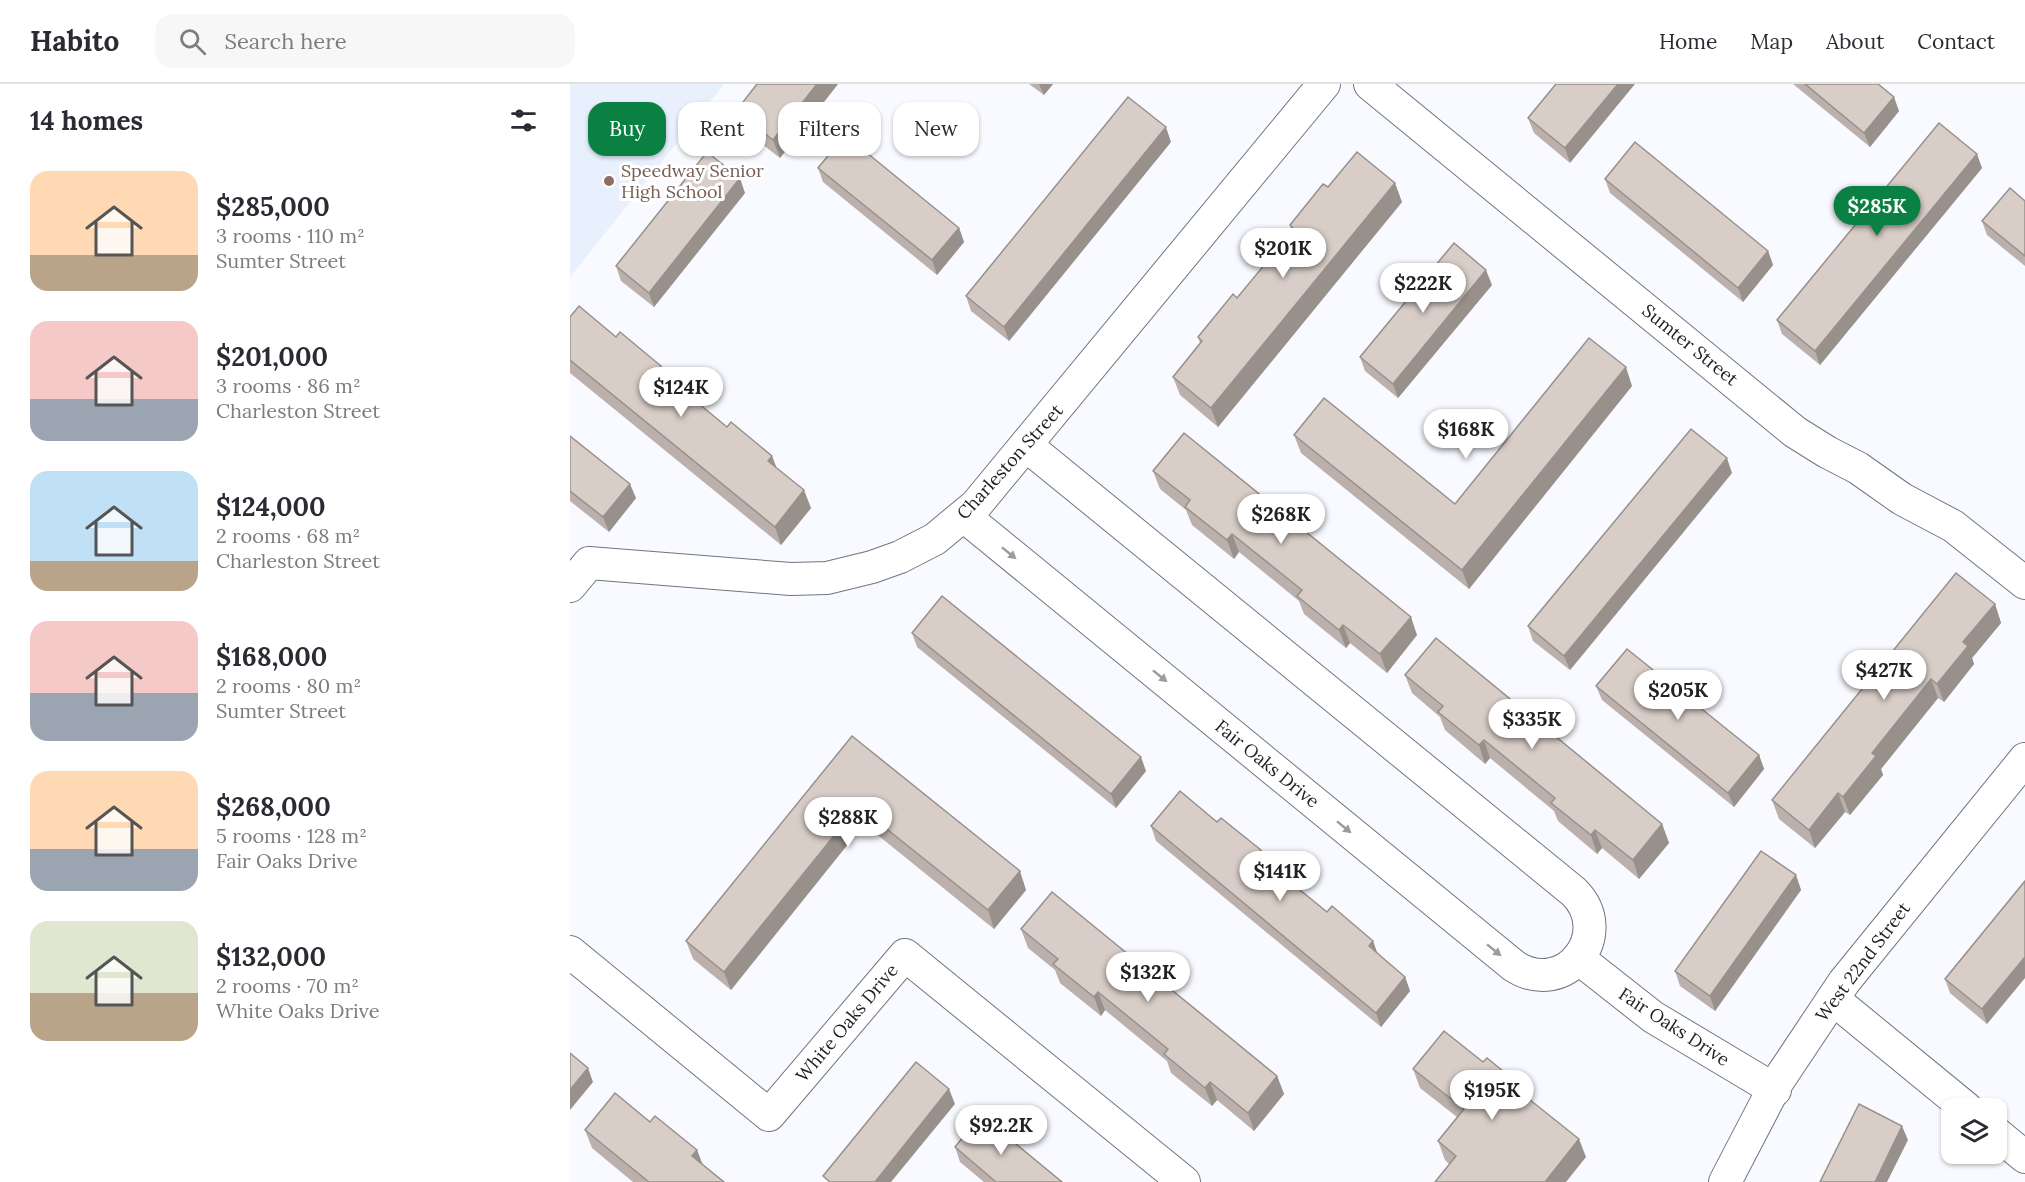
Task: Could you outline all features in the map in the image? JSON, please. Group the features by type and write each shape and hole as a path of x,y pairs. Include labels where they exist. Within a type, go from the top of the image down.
{"street":[{"name":"Charleston Street","path":"570,586 589,562 791,579 827,578 846,575 900,557 934,539 976,505 1027,446 1324,84"},
{"name":"Sumter Street","path":"1370,84 1795,432 1858,468 1902,499 1953,526 2025,583"},
{"path":"1027,446 1574,892 1585,908 1590,930 1584,951 1578,958"},
{"name":"Fair Oaks Drive","path":"964,516 1514,966 1522,971 1544,976 1565,970 1578,958 1653,1017 1774,1090"},
{"name":"West 22nd Street","path":"1725,1182 1763,1107 1833,999 1875,942 2025,759"},
{"name":"White Oaks Drive","path":"570,952 769,1115 905,955 1184,1182"},
{"path":"1833,999 1954,1098"},
{"path":"2007,1143 2025,1157"}],"shaded area":[{"name":"Speedway Senior High School","path":"570,84 724,84 710,102 678,102 678,142 570,277"}],"building":[{"path":"757,84 817,84 803,102 778,102 778,134 773,140 766,135 766,102 743,102"},
{"path":"1556,84 1618,84 1565,148 1528,118"},
{"path":"1805,84 1878,84 1894,97 1864,133"},
{"path":"1128,97 1166,127 1004,327 966,296"},
{"path":"1939,123 1977,154 1815,351 1777,320"},
{"path":"1635,142 1768,251 1738,288 1605,179"},
{"path":"1357,152 1395,183 1211,408 1173,377 1202,341 1198,337 1233,294 1237,298 1294,229 1290,225 1323,184 1328,187"},
{"path":"704,156 712,156 740,178 649,293 616,266"},
{"path":"828,156 871,156 959,228 932,260 818,168"},
{"path":"2010,188 2025,201 2025,256 1982,221"},
{"path":"1454,243 1486,270 1393,384 1360,357"},
{"path":"579,306 616,337 620,332 661,366 658,370 727,427 731,422 772,456 768,461 804,490 775,527 570,360 570,317"},
{"path":"1589,338 1626,367 1462,570 1294,435 1324,398 1455,504"},
{"path":"1691,429 1727,458 1564,656 1528,626"},
{"path":"1184,433 1411,617 1380,654 1343,625 1339,630 1297,596 1302,590 1232,534 1227,540 1185,507 1190,500 1153,471"},
{"path":"570,436 630,484 603,517 570,491"},
{"path":"1956,573 1995,604 1963,642 1968,646 1937,684 1931,679 1872,753 1876,756 1843,797 1838,793 1809,830 1772,800"},
{"path":"942,596 1141,757 1111,794 912,633"},
{"path":"1436,638 1662,824 1633,860 1595,830 1591,835 1551,803 1555,798 1484,740 1479,745 1438,712 1443,706 1405,675"},
{"path":"1627,649 1759,755 1728,793 1596,686"},
{"path":"852,736 1020,871 988,910 858,806 724,972 686,941"},
{"path":"1180,791 1217,822 1221,818 1261,850 1257,855 1327,912 1332,906 1373,941 1369,946 1405,977 1376,1013 1151,826"},
{"path":"1761,851 1796,875 1710,996 1675,971"},
{"path":"2025,881 2025,957 1982,1009 1945,979"},
{"path":"1052,892 1277,1076 1248,1113 1210,1082 1205,1088 1164,1054 1168,1049 1098,992 1094,997 1053,964 1058,959 1021,929"},
{"path":"1444,1031 1483,1062 1487,1058 1509,1076 1505,1080 1579,1139 1545,1182 1435,1182 1456,1156 1438,1141 1464,1109 1413,1069"},
{"path":"570,1053 588,1068 570,1090"},
{"path":"916,1062 949,1089 875,1182 830,1182 823,1176"},
{"path":"615,1093 650,1122 655,1116 697,1150 692,1156 724,1182 649,1182 585,1130"},
{"path":"1859,1104 1902,1126 1875,1182 1820,1182"},
{"path":"981,1115 1062,1182 996,1182 955,1147"}],"place":[{"name":"Speedway Senior High School","path":"609,181"}]}
